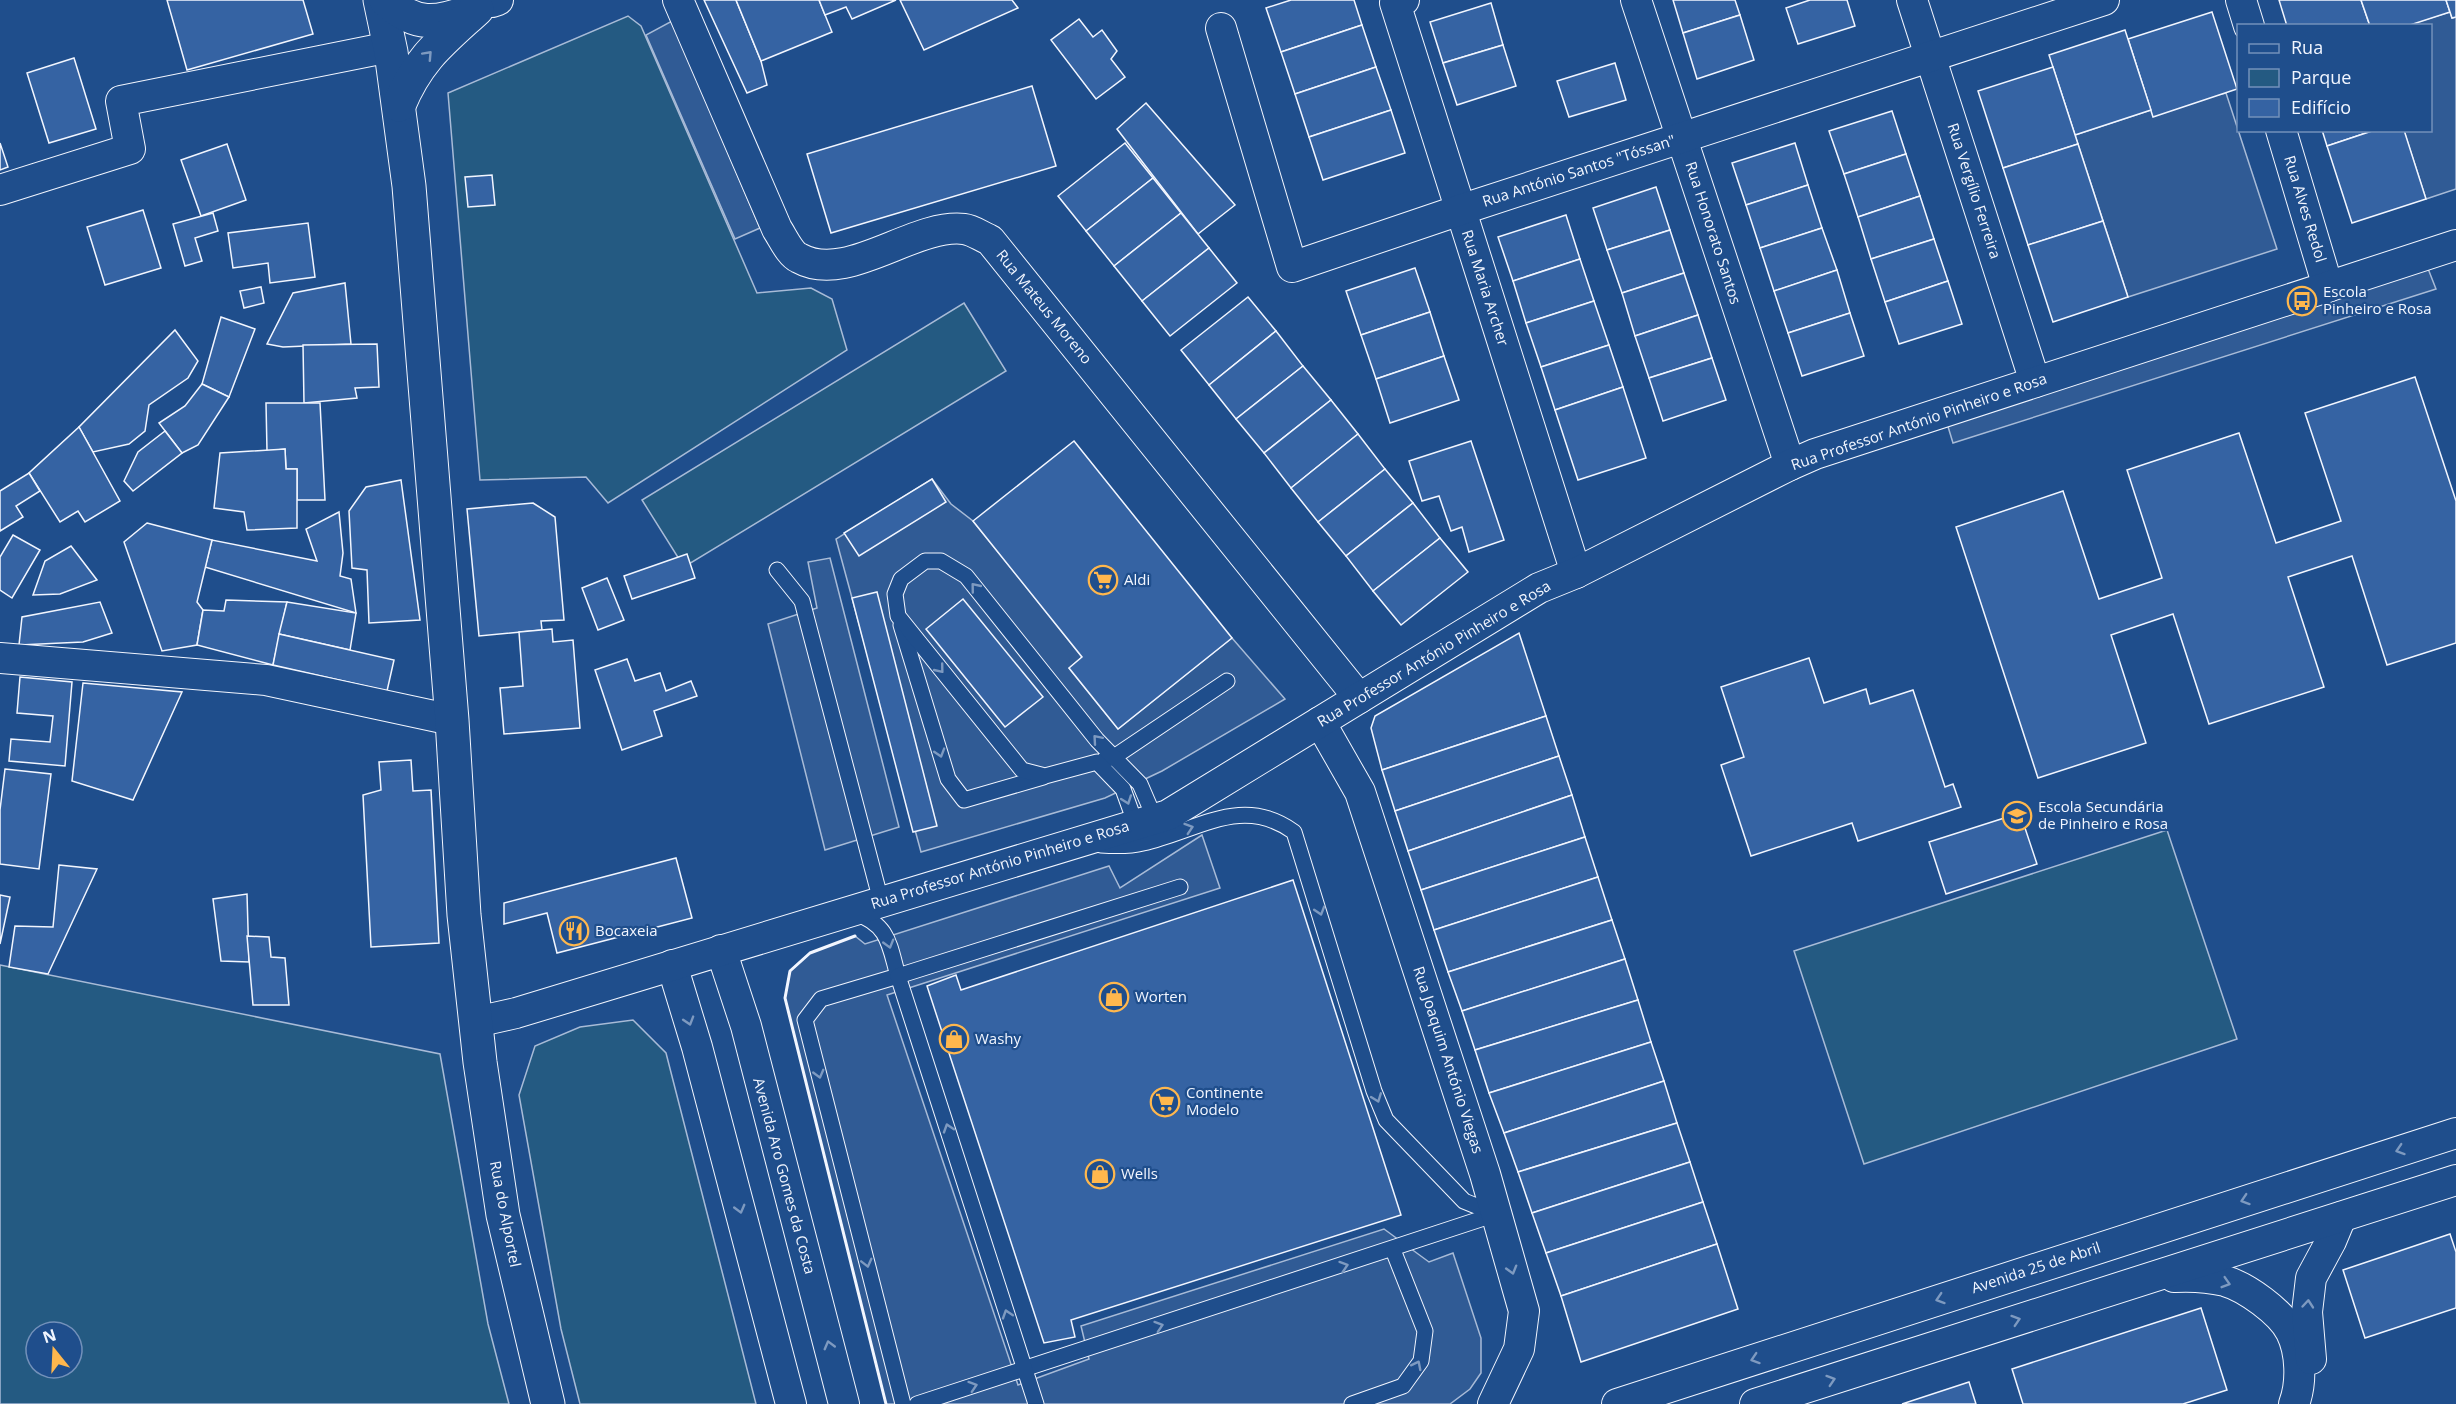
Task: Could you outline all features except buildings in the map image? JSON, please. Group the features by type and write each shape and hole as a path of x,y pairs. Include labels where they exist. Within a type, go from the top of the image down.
{"main road":[{"name":"Rua do Alportel","path":"380,0 399,105 410,198 452,720 464,915 480,1062 503,1215 548,1404"},
{"path":"386,0 398,11 413,19 429,22 443,21 490,3"},
{"path":"399,105 410,78 424,58 490,3"}],"street":[{"name":"Rua Mateus Moreno","path":"678,0 777,229 797,258 820,266 843,263 942,231 965,229 990,240 1359,698"},
{"name":"Rua Honorato Santos","path":"1636,0 1790,465"},
{"name":"Rua Vergílio Ferreira","path":"1912,0 2035,382"},
{"name":"Rua António Santos \"Tóssan\"","path":"1221,28 1292,267 2104,0"},
{"path":"2241,0 2248,24"},
{"name":"Rua Maria Archer","path":"1399,1 1460,210 1576,573"},
{"path":"0,190 130,149 121,101 390,47"},
{"name":"Rua Alves Redol","path":"2282,132 2328,287"},
{"name":"Rua Professor António Pinheiro e Rosa","path":"476,1022 516,1013 1168,815 1539,588 1576,573 1790,465 1815,454 2456,245"},
{"path":"0,658 266,680 452,720"},
{"name":"Rua Joaquim António Viegas","path":"1320,722 1360,792 1485,1174 1524,1311 1519,1349 1493,1404"},
{"name":"Avenida Aro Gomes da Costa","path":"721,950 746,1026 844,1404"},
{"path":"672,965 697,1047 791,1404"},
{"name":"Avenida 25 de Abril","path":"1617,1404 2456,1133"},
{"path":"1755,1404 2456,1180"},
{"path":"2309,1404 2313,1384 2307,1312 2311,1278 2341,1217"},
{"path":"2147,1278 2194,1276 2227,1282 2250,1293 2269,1308 2290,1331 2298,1357 2300,1388 2294,1404"}],"lane":[{"path":"1146,822 1140,784 1114,757 1097,740 966,576 941,561 926,561 901,579 895,594 898,616 948,779 964,800 1114,757 1227,681"},
{"path":"777,570 802,601 881,901"},
{"path":"898,616 1022,770 1045,776"},
{"path":"1096,762 1123,789 1146,822"},
{"path":"1070,844 1142,844 1225,816 1258,815 1279,821 1294,832 1374,1091 1386,1120 1464,1201 1496,1214"},
{"path":"903,1404 805,1020 820,999 1180,887"},
{"path":"846,911 871,919 887,934 898,976 1036,1404"},
{"path":"917,1404 1393,1250 1496,1214"},
{"path":"1352,1404 1403,1386 1420,1361 1425,1331 1393,1250"}],"green space":[{"path":"628,16 641,26 757,293 811,288 832,299 847,350 608,503 586,477 480,480 448,93"},
{"path":"964,303 1006,371 684,567 642,500"},
{"path":"2167,830 2237,1039 1864,1164 1794,951"},
{"path":"0,965 440,1054 488,1324 509,1404 0,1404"},
{"path":"633,1020 666,1053 756,1404 580,1404 561,1329 519,1095 535,1046 580,1027"}],"shaded area":[{"path":"2450,12 2452,18 2456,17 2456,189 2426,199 2404,132 2432,132 2432,24 2410,24"},
{"path":"672,21 760,228 735,239 646,35"},
{"path":"2226,93 2277,249 2128,297 2075,135 2151,110"},
{"path":"2427,266 2436,289 1953,443 1946,420"},
{"path":"932,479 951,504 973,521 1082,657 1069,668 1118,729 1232,638 1285,699 1162,771 1105,798 921,852 836,539"},
{"path":"830,558 899,827 825,850 768,624 817,608 808,562"},
{"path":"1202,835 1220,888 887,995 1018,1385 1089,1359 1081,1326 1384,1229 1429,1262 1453,1253 1481,1338 1481,1373 1470,1389 1450,1404 886,1404 785,998 790,971 810,953 855,936 865,944 1109,866 1120,888"}],"wall":[{"path":"855,936 810,953 790,971 785,998 886,1404"}],"place":[{"name":"Escola Pinheiro e Rosa","path":"2302,301"},
{"name":"Aldi","path":"1103,580"},
{"name":"Escola Secundária de Pinheiro e Rosa","path":"2017,816"},
{"name":"Bocaxeia","path":"574,931"},
{"name":"Worten","path":"1114,997"},
{"name":"Washy","path":"954,1039"},
{"name":"Continente Modelo","path":"1165,1102"},
{"name":"Wells","path":"1100,1174"}]}
